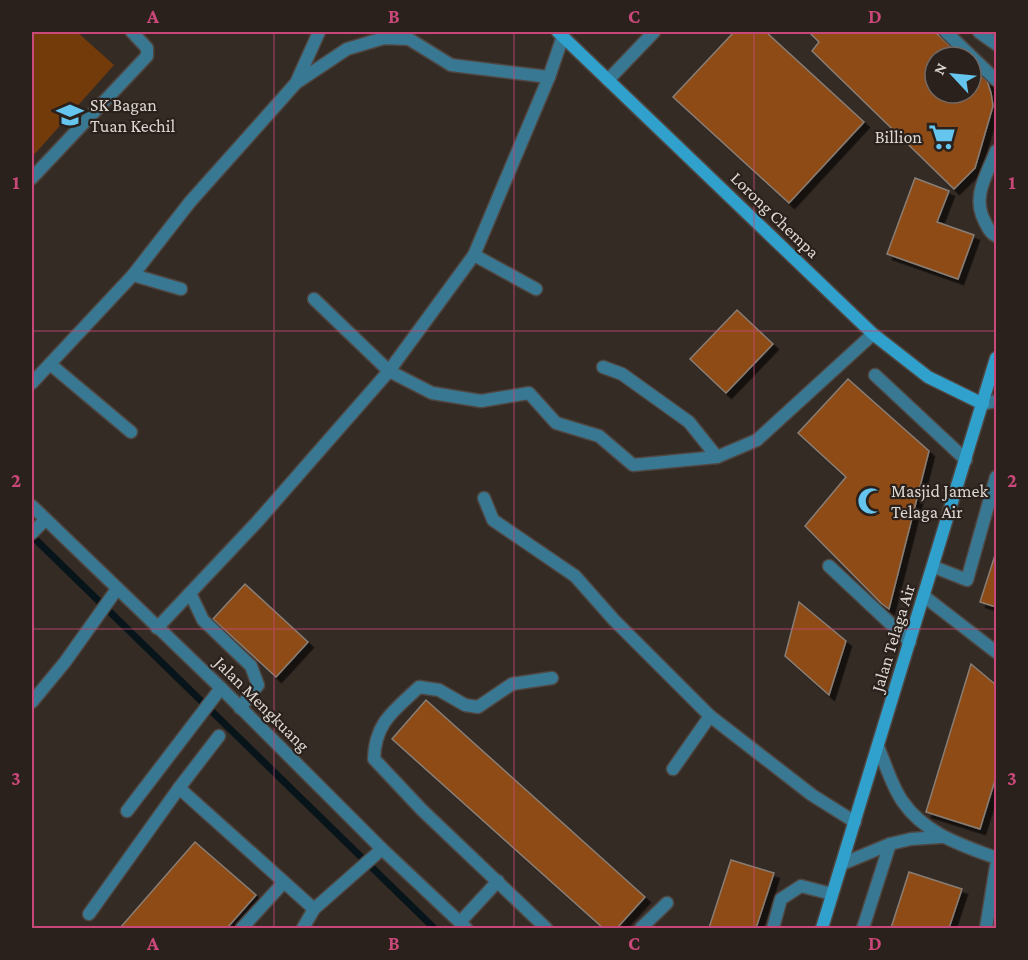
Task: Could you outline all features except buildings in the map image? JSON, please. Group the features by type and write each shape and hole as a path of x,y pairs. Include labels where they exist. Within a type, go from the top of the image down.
{"street":[{"path":"32,178 147,56 147,48 132,32"},
{"path":"296,83 319,32"},
{"path":"608,80 654,32"},
{"path":"946,32 996,80"},
{"path":"979,32 996,44"},
{"path":"158,628 257,522 389,371 474,255 549,77 561,34"},
{"name":"Lorong Chempa","path":"561,34 873,334 928,377 982,404"},
{"path":"32,382 132,274 190,202 296,83 347,50 384,38 409,39 451,65 549,77"},
{"path":"996,151 978,195 980,214 992,234 996,236"},
{"path":"474,255 536,289"},
{"path":"132,274 181,289"},
{"path":"314,299 389,371 432,393 481,401 529,393 556,423 599,436 633,465 717,458 757,440 873,334"},
{"name":"Jalan Telaga Air","path":"822,928 925,597 996,358"},
{"path":"50,364 131,432"},
{"path":"603,367 622,374 688,422 717,458"},
{"path":"875,375 966,460"},
{"path":"982,404 996,401"},
{"path":"934,567 968,580 996,477"},
{"path":"484,498 493,520 574,576 614,620 710,716 812,795 855,822"},
{"name":"Jalan Mengkuang","path":"32,506 38,527 113,593 158,628 217,693 240,708 378,852 463,925"},
{"path":"829,566 910,642"},
{"path":"32,702 65,662 113,593"},
{"path":"190,593 203,620 251,666 258,685 240,708"},
{"path":"925,597 996,652"},
{"path":"546,928 422,810 375,759 375,743 382,723 419,687 439,690 465,705 478,707 512,684 552,678"},
{"path":"127,811 217,693"},
{"path":"673,769 710,716"},
{"path":"89,914 219,736"},
{"path":"878,747 901,801 914,816 941,837 996,858"},
{"path":"179,788 314,909"},
{"path":"842,864 890,844 911,839 941,837"},
{"path":"863,928 890,844"},
{"path":"303,928 314,909 378,852"},
{"path":"986,928 996,866"},
{"path":"242,928 284,882"},
{"path":"463,925 498,882"},
{"path":"772,928 781,899 801,886 832,894"},
{"path":"641,928 667,903"}],"shaded area":[{"path":"32,32 77,32 114,65 32,157"}],"waterway":[{"path":"32,536 434,928"}],"place":[{"name":"SK Bagan Tuan Kechil","path":"70,115"},
{"name":"Billion","path":"942,137"},
{"name":"Masjid Jamek Telaga Air","path":"871,501"}]}
